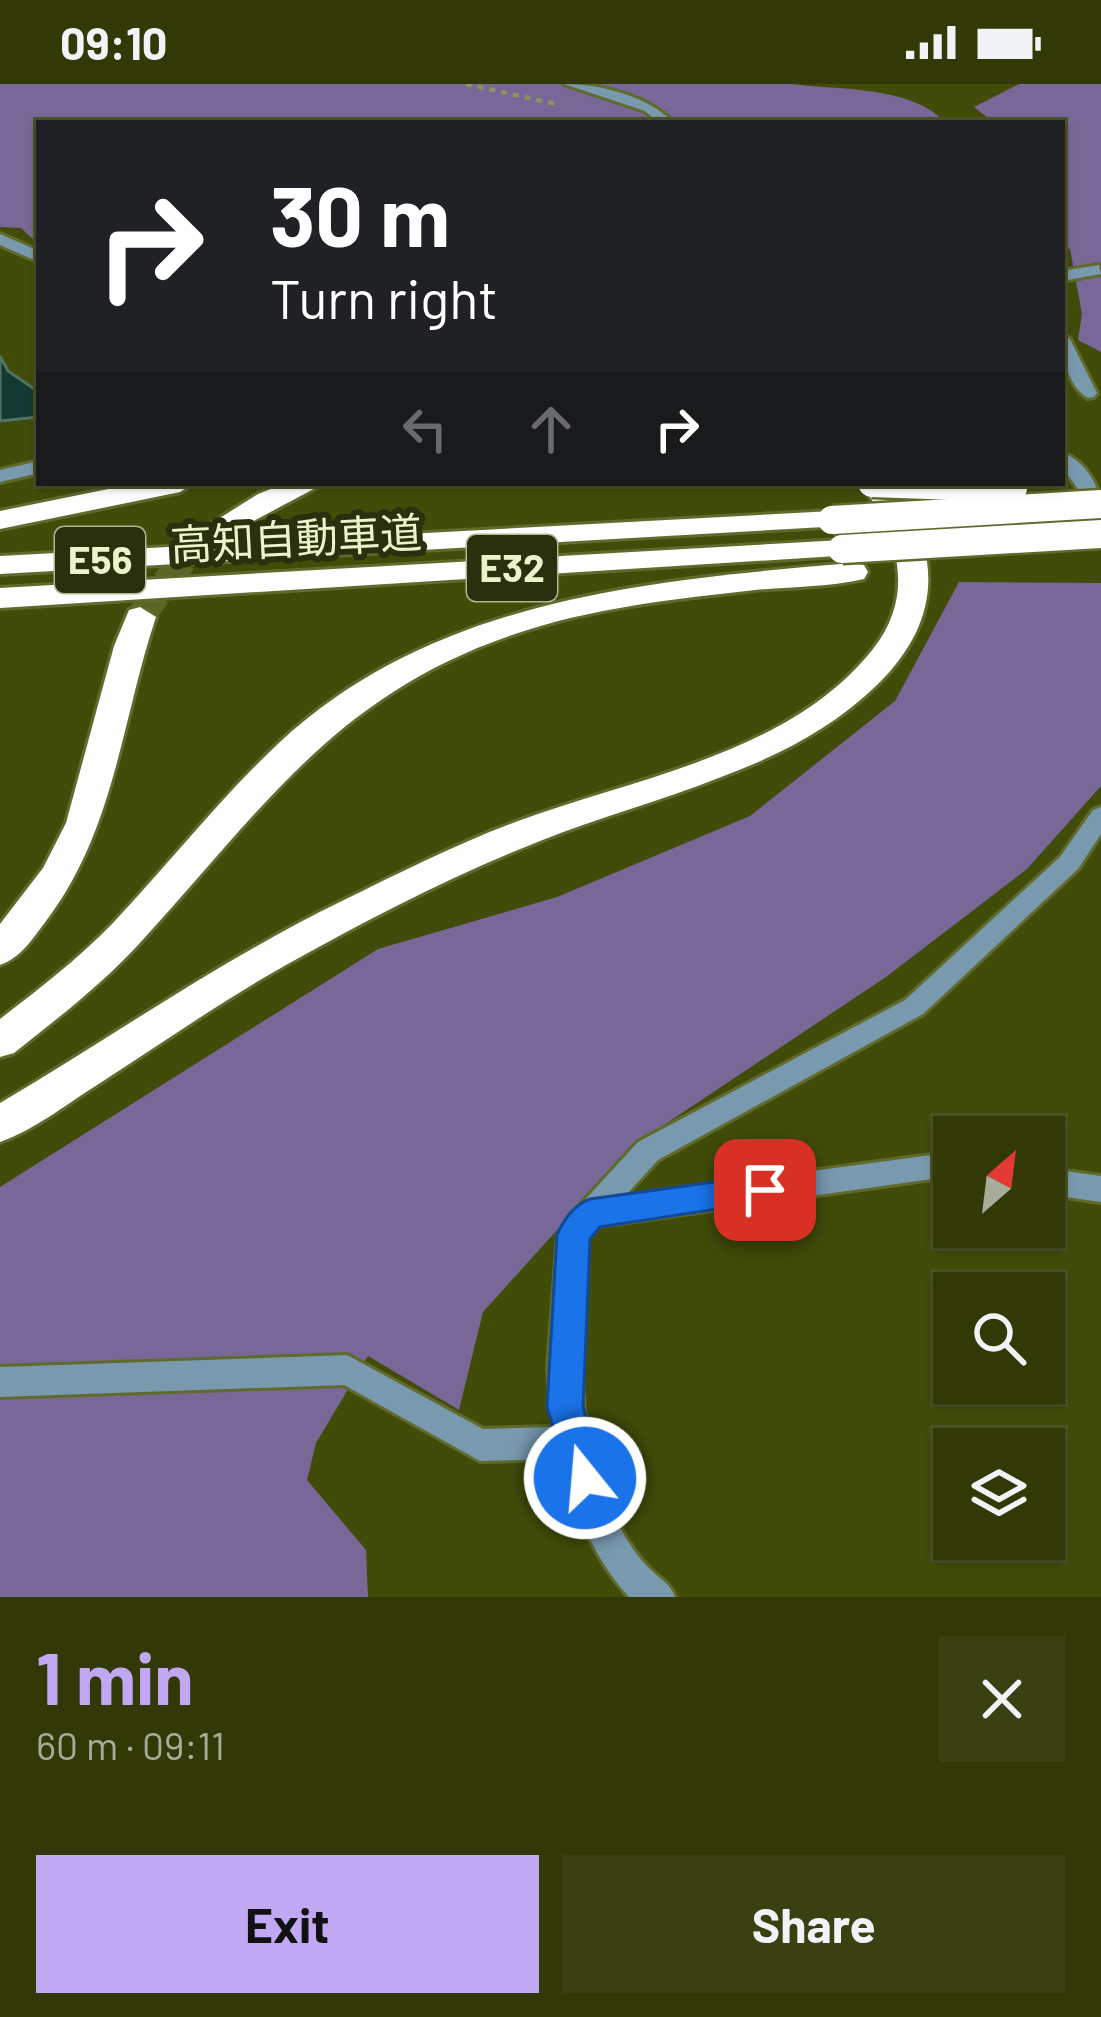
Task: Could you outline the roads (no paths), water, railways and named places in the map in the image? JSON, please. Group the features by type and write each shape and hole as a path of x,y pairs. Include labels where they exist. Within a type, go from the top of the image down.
{"highway":[{"path":"0,520 165,486"},
{"path":"218,528 304,486"},
{"path":"0,1124 234,976 333,923 487,848 735,757 848,693 895,641 915,584 907,527 876,486"},
{"path":"1010,486 1101,488"},
{"name":"高知自動車道","path":"0,565 200,555 842,547 1101,506"},
{"name":"高知自動車道","path":"0,598 1101,534"},
{"path":"0,1041 67,990 124,935 228,816 319,725 367,689 424,657 483,633 842,547 1101,547"},
{"path":"0,950 50,885 85,819 120,668 140,617"}],"street":[{"path":"571,84 650,108 664,120"},
{"path":"0,239 36,256"},
{"path":"1065,276 1099,270"},
{"path":"1065,344 1094,394"},
{"path":"1065,460 1101,506"},
{"path":"0,476 36,468"},
{"path":"658,1597 643,1589 610,1548 573,1443 565,1407 573,1235 648,1151 914,1007 1069,863 1101,816"},
{"path":"590,1214 933,1167"},
{"path":"1065,1184 1101,1189"},
{"path":"0,1382 346,1370 480,1445 573,1443"}],"water":[{"path":"0,356 8,371 36,390 36,417 0,421"}],"tunnel":[{"path":"140,617 186,556 219,528"}]}
